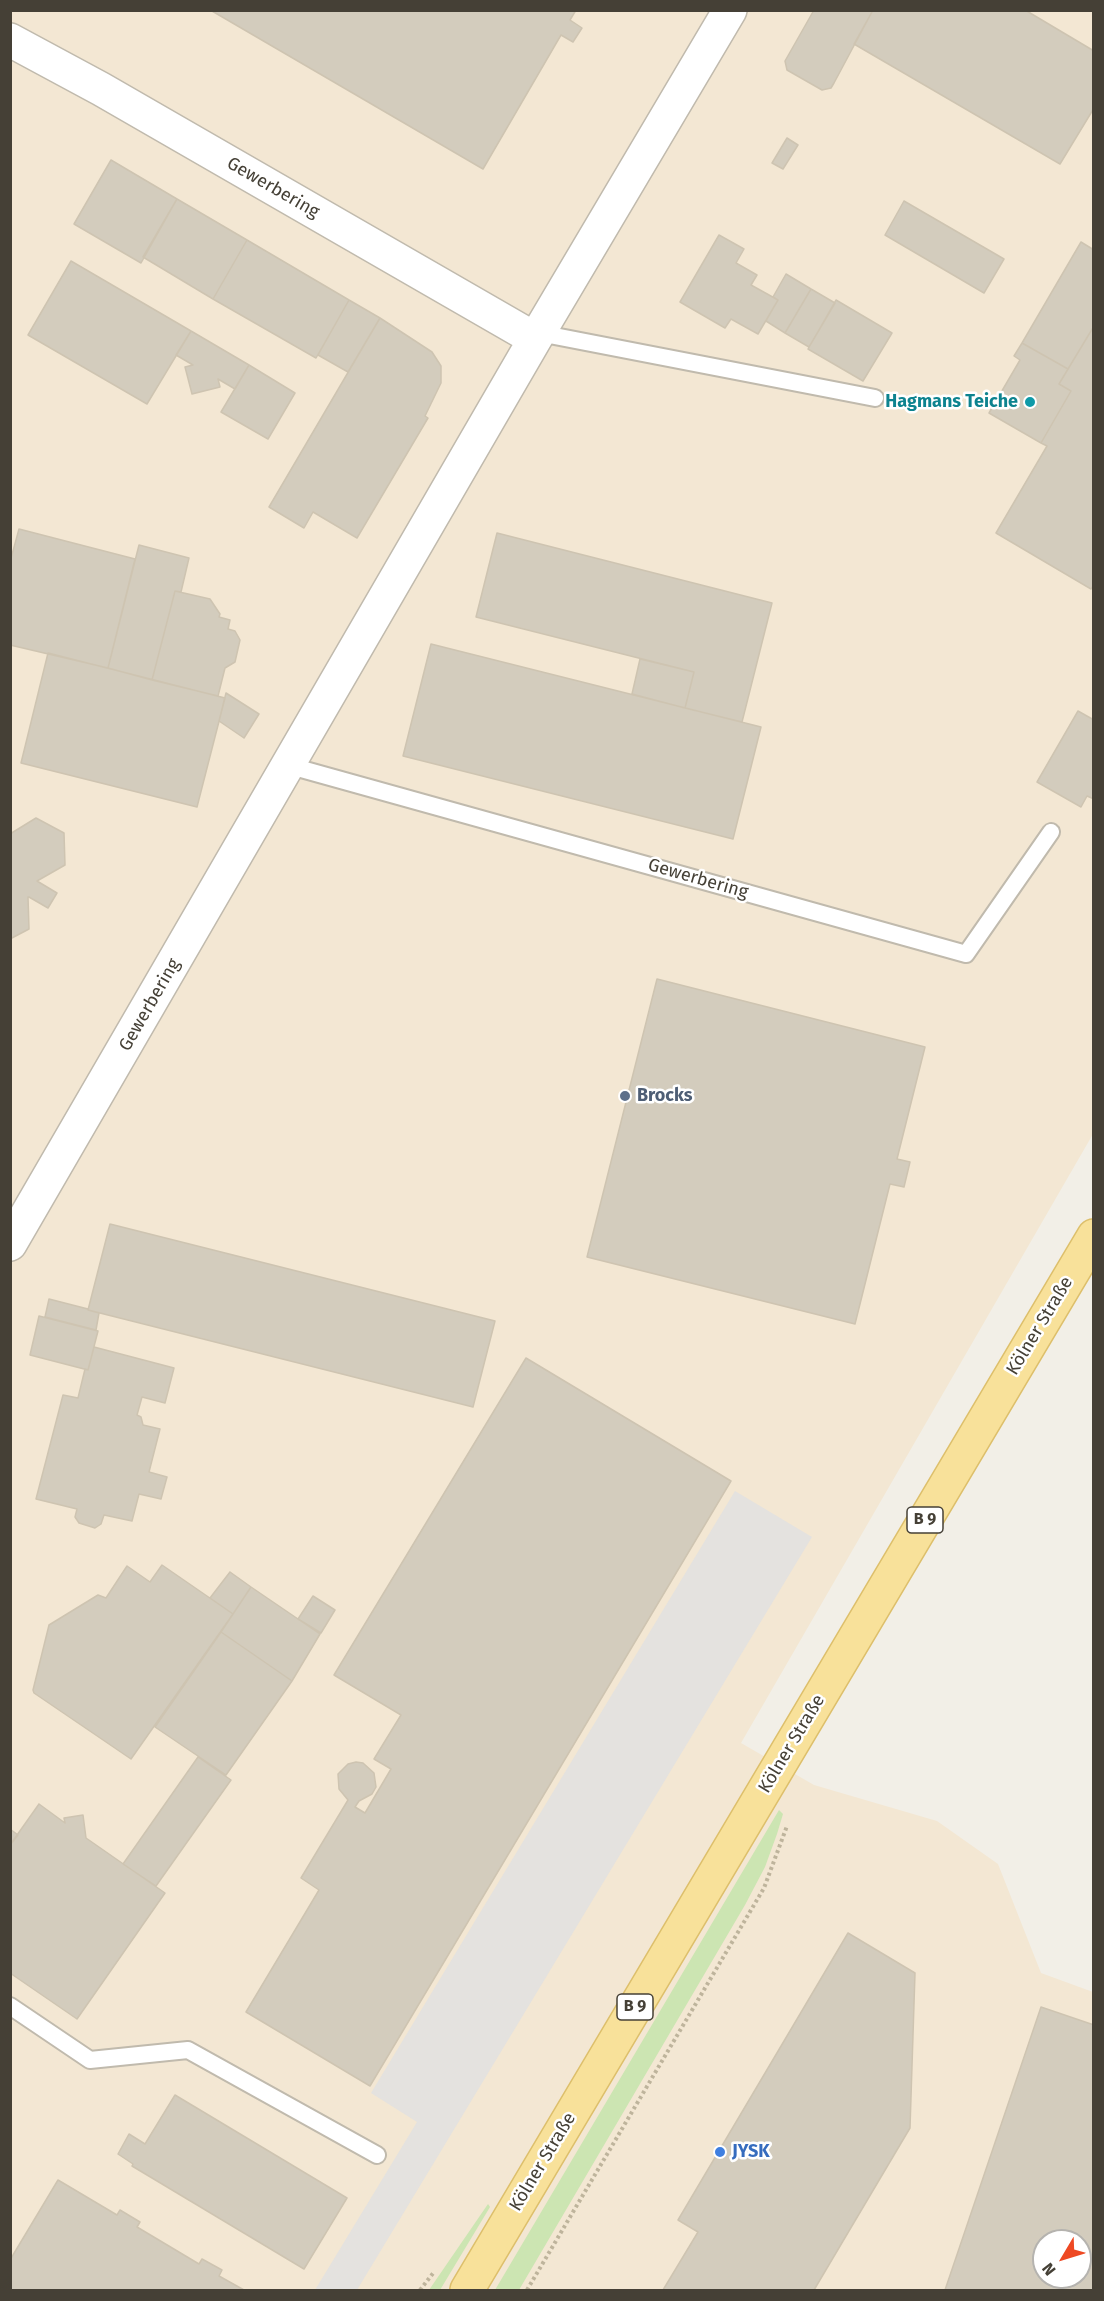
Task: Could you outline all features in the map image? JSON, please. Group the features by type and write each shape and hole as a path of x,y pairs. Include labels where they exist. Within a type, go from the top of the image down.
{"main road":[{"name":"Kölner Straße","path":"467,2290 1094,1236"}],"street":[{"name":"Gewerbering","path":"10,1244 537,336 730,10"},
{"name":"Gewerbering","path":"10,40 101,89 537,336"}],"lane":[{"path":"537,336 875,398"},
{"name":"Gewerbering","path":"287,765 966,954 1050,832"},
{"path":"10,2006 90,2060 188,2050 377,2155"}],"path":[{"path":"527,2290 764,1888 784,1837 788,1819"}],"shaded area":[{"path":"11,11 1093,11 1093,1134 741,1743 814,1785 937,1821 998,1864 1041,1973 1093,1992 1093,2290 11,2290"},
{"path":"735,1491 812,1537 357,2290 315,2290 417,2122 371,2093"}],"green space":[{"path":"779,1810 783,1814 777,1834 765,1867 745,1905 519,2290 495,2290"},
{"path":"488,2204 490,2207 440,2290 429,2290"}],"building":[{"path":"576,10 570,20 582,28 573,42 561,35 483,169 212,11"},
{"path":"814,10 873,10 831,88 822,90 787,70 785,61"},
{"path":"873,10 1025,10 1094,51 1094,108 1060,164 854,44"},
{"path":"787,138 798,145 783,169 772,163"},
{"path":"111,160 177,199 141,263 74,224"},
{"path":"177,199 247,240 213,299 143,257"},
{"path":"904,201 1004,259 984,293 885,235"},
{"path":"719,235 744,249 736,263 757,275 751,285 778,300 758,334 731,319 725,328 680,302"},
{"path":"247,240 349,300 316,358 213,299"},
{"path":"1081,242 1094,250 1094,326 1068,369 1022,343"},
{"path":"71,261 191,331 147,404 28,335"},
{"path":"786,274 811,289 785,333 766,321 778,300 773,297"},
{"path":"811,289 835,303 809,347 785,333"},
{"path":"349,300 380,318 348,372 318,355"},
{"path":"836,300 892,333 863,381 808,349"},
{"path":"380,318 432,352 441,366 441,383 425,416 428,418 357,538 313,512 304,528 269,507"},
{"path":"1094,326 1094,585 1091,589 996,533 1047,446 1041,443 1071,391 1059,384"},
{"path":"191,331 249,365 235,389 218,379 220,387 192,394 185,367 193,365 176,355"},
{"name":"Hagmans Teiche","path":"1022,343 1068,369 1059,384 1071,391 1041,443 989,413 1020,360 1014,356"},
{"path":"249,365 295,393 268,439 221,412"},
{"path":"19,529 135,559 108,668 10,645 10,562"},
{"path":"497,533 772,603 742,722 685,708 694,672 476,617"},
{"path":"139,545 189,558 181,592 175,591 152,680 108,668"},
{"path":"175,591 210,599 220,614 219,617 230,620 228,629 235,631 240,640 235,662 225,668 218,696 152,680"},
{"path":"431,644 761,727 733,839 403,756"},
{"path":"48,653 225,698 197,807 21,763"},
{"path":"640,659 694,672 685,708 632,694"},
{"path":"226,693 259,714 244,738 219,721"},
{"path":"1078,711 1094,720 1094,799 1087,796 1081,807 1037,782"},
{"path":"36,818 64,833 65,865 37,881 57,893 48,908 28,897 29,929 10,939 10,834"},
{"path":"657,979 925,1047 897,1159 910,1162 904,1187 890,1184 855,1324 587,1257"},
{"path":"110,1224 495,1321 473,1407 88,1310"},
{"path":"49,1299 99,1313 96,1330 45,1317"},
{"path":"39,1316 98,1331 88,1370 30,1355"},
{"path":"94,1347 174,1368 165,1403 142,1397 137,1415 141,1417 143,1425 160,1429 149,1472 167,1477 161,1499 139,1494 132,1521 104,1515 101,1524 95,1528 79,1523 75,1517 77,1509 36,1499 63,1395 78,1398 85,1369 88,1370"},
{"path":"526,1358 731,1481 370,2086 246,2012 319,1890 301,1878 348,1800 339,1789 338,1774 348,1764 356,1762 363,1763 374,1773 376,1787 372,1794 359,1801 355,1807 365,1813 391,1769 374,1759 401,1715 334,1675"},
{"path":"162,1565 233,1614 131,1759 34,1693 33,1690 49,1625 98,1595 106,1598 127,1566 150,1582"},
{"path":"230,1572 251,1587 233,1614 210,1598"},
{"path":"251,1587 320,1634 292,1681 221,1632"},
{"path":"313,1596 335,1610 321,1633 298,1619"},
{"path":"221,1632 292,1681 226,1775 155,1727"},
{"path":"198,1757 231,1780 156,1886 123,1864"},
{"path":"39,1804 65,1823 64,1818 83,1815 86,1838 165,1893 77,2019 10,1973 10,1845"},
{"path":"10,1829 18,1835 10,1845"},
{"path":"848,1933 915,1973 910,2128 814,2290 663,2290 698,2232 678,2220"},
{"path":"1041,2007 1094,2025 1094,2290 945,2290"},
{"path":"175,2095 347,2198 304,2269 132,2166 133,2164 118,2154 129,2134 145,2144"},
{"path":"58,2180 117,2215 120,2210 140,2222 137,2227 199,2264 202,2259 222,2270 219,2276 244,2290 10,2290 10,2260"}],"place":[{"name":"Hagmans Teiche","path":"1030,402"},
{"name":"Brocks","path":"625,1096"},
{"name":"JYSK","path":"720,2152"}]}
